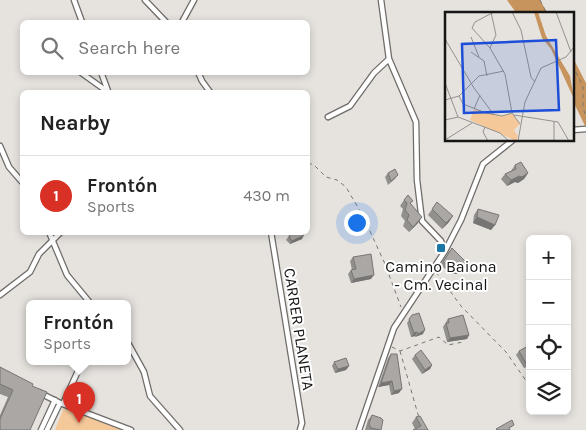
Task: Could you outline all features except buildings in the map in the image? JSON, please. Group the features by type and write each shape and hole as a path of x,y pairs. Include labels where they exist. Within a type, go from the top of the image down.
{"street":[{"path":"74,0 81,20"},
{"path":"145,0 164,20"},
{"path":"183,20 194,0"},
{"path":"381,0 389,59 416,122 417,180 422,221 441,241 445,250"},
{"path":"328,117 350,106 374,73 389,59"},
{"path":"84,75 105,90"},
{"path":"102,75 107,90"},
{"path":"199,75 209,90"},
{"path":"359,430 394,328 445,250 461,220 483,164 512,141"},
{"path":"0,146 9,167 20,180"},
{"path":"50,235 67,275 88,300"},
{"path":"0,295 30,272 39,254 58,235"},
{"name":"CARRER PLANETA","path":"271,235 302,423 300,430"},
{"path":"131,348 144,372 150,396 180,430"},
{"path":"41,430 80,365"},
{"path":"31,388 59,402 131,430"},
{"path":"47,430 59,402"}],"path":[{"path":"540,0 546,12"},
{"path":"574,69 583,86 583,106 586,119"},
{"path":"310,164 314,165 326,177 337,180 346,187 364,218 385,264 403,314"},
{"path":"433,268 461,306 506,352 526,381"},
{"path":"388,345 400,351 439,337 448,345 464,342"},
{"path":"400,351 422,426"}],"shaded area":[{"path":"507,0 540,0 547,12 516,12"},
{"path":"574,60 586,83 586,128 574,103"},
{"path":"64,407 131,430 55,430"}],"place":[{"name":"Camino Baiona - Cm. Vecinal","path":"441,248"},
{"name":"Frontón","path":"79,423"}]}
